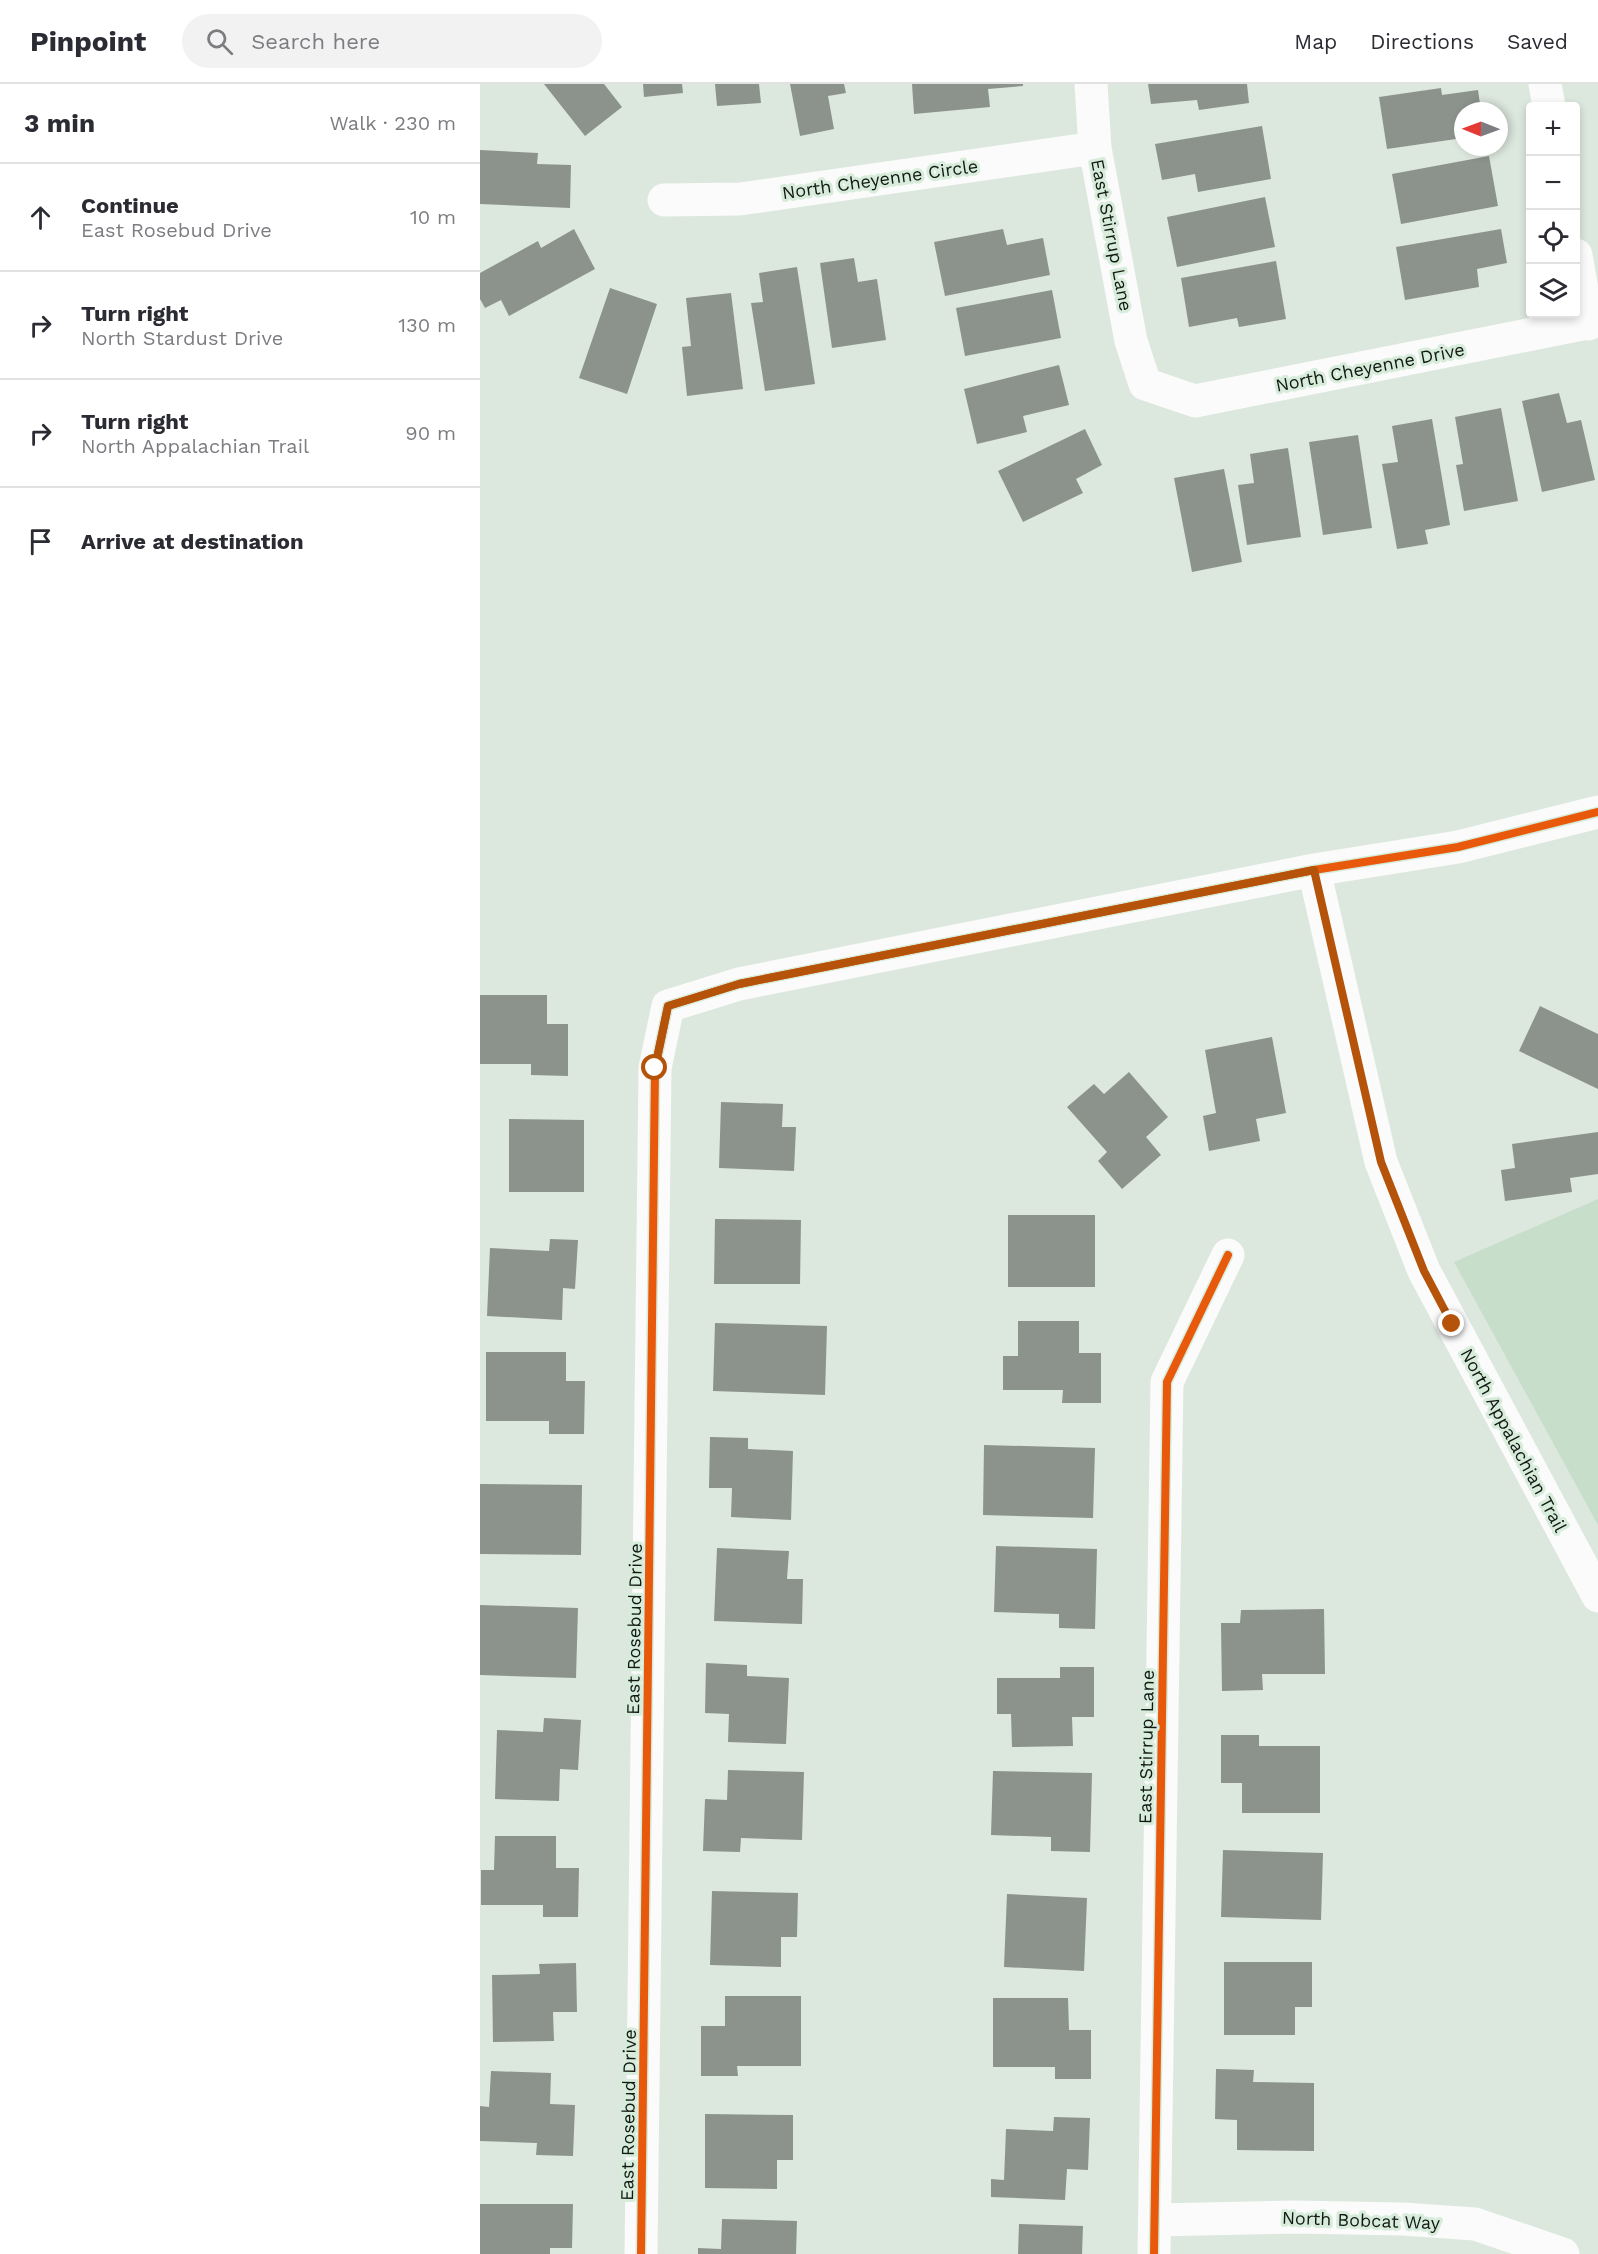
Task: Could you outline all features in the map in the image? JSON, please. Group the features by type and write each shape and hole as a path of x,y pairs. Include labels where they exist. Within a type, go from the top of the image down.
{"street":[{"name":"East Stirrup Lane","path":"1091,84 1095,148 1131,341 1145,384"},
{"path":"1545,84 1548,102"},
{"name":"North Cheyenne Circle","path":"664,200 740,199 1095,148"},
{"path":"1577,264 1593,322"},
{"name":"North Cheyenne Drive","path":"1145,384 1195,401 1593,322"},
{"path":"1314,870 1458,847 1598,812"},
{"name":"East Rosebud Drive","path":"641,2254 655,1068 668,1006 739,984 1314,870"},
{"name":"North Appalachian Trail","path":"1314,870 1381,1162 1424,1271 1598,1596"},
{"name":"East Stirrup Lane","path":"1154,2254 1167,1382 1228,1255"},
{"name":"North Bobcat Way","path":"1155,2220 1294,2217 1403,2219 1475,2224 1563,2254"}],"green space":[{"path":"1598,1199 1598,1525 1454,1262"}],"building":[{"path":"544,84 604,84 622,107 585,136"},
{"path":"643,84 682,84 683,93 644,97"},
{"path":"715,84 759,84 761,103 717,106"},
{"path":"790,84 844,84 846,93 828,96 834,129 800,136"},
{"path":"912,84 1023,84 1023,86 988,89 990,107 914,114"},
{"path":"1148,84 1247,84 1249,103 1199,110 1197,100 1151,104"},
{"path":"1441,88 1442,95 1478,90 1480,102 1454,102 1454,139 1387,149 1379,97"},
{"path":"1262,126 1271,179 1198,192 1195,174 1162,180 1155,144"},
{"path":"480,150 538,153 537,164 571,165 570,208 480,204"},
{"path":"1489,156 1498,206 1401,224 1392,174"},
{"path":"1265,197 1275,247 1177,267 1167,217"},
{"path":"574,229 595,269 509,316 501,300 485,308 480,299 480,273 538,241 541,248"},
{"path":"1003,229 1007,245 1043,238 1050,275 945,296 934,242"},
{"path":"1501,229 1507,263 1477,269 1479,287 1405,300 1396,247"},
{"path":"854,258 858,282 877,279 886,340 832,348 820,263"},
{"path":"1276,261 1286,319 1239,327 1237,318 1189,327 1181,278"},
{"path":"797,267 815,384 765,391 751,303 763,302 759,273"},
{"path":"610,288 657,304 627,394 579,378"},
{"path":"1052,290 1061,338 965,356 956,308"},
{"path":"731,293 743,389 687,396 682,347 691,346 686,298"},
{"path":"1059,365 1069,405 1023,416 1027,432 977,444 964,389"},
{"path":"1559,393 1567,423 1581,420 1595,480 1542,492 1522,401"},
{"path":"1501,408 1518,501 1464,511 1456,465 1463,464 1455,417"},
{"path":"1432,419 1450,525 1425,530 1428,544 1397,549 1382,464 1398,462 1392,426"},
{"path":"1085,429 1102,465 1076,479 1083,493 1023,522 998,471"},
{"path":"1358,435 1372,528 1323,535 1309,442"},
{"path":"1288,448 1301,537 1247,545 1238,485 1254,483 1250,454"},
{"path":"1224,469 1242,562 1192,572 1174,478"},
{"path":"480,995 547,995 547,1024 568,1024 568,1076 531,1075 531,1064 480,1064"},
{"path":"1540,1006 1598,1034 1598,1089 1519,1051"},
{"path":"1272,1037 1286,1113 1256,1119 1260,1141 1209,1151 1203,1116 1216,1113 1205,1050"},
{"path":"1129,1072 1168,1117 1146,1137 1161,1155 1122,1189 1098,1161 1107,1152 1067,1107 1094,1084 1104,1094"},
{"path":"721,1102 783,1104 782,1127 796,1127 794,1171 719,1168"},
{"path":"509,1119 584,1120 584,1192 509,1192"},
{"path":"1598,1132 1598,1174 1570,1178 1572,1192 1505,1201 1501,1170 1515,1168 1512,1144"},
{"path":"1008,1215 1095,1215 1095,1287 1008,1287"},
{"path":"715,1219 801,1220 800,1284 714,1284"},
{"path":"550,1239 578,1240 575,1289 563,1288 562,1320 487,1316 490,1248 549,1251"},
{"path":"1018,1321 1079,1321 1079,1353 1101,1353 1101,1403 1062,1403 1063,1390 1003,1390 1003,1356 1018,1356"},
{"path":"715,1323 827,1326 825,1395 713,1391"},
{"path":"486,1352 566,1352 566,1381 585,1381 584,1434 549,1434 549,1421 486,1421"},
{"path":"710,1437 748,1438 748,1449 793,1451 791,1520 731,1517 732,1488 709,1488"},
{"path":"984,1445 1095,1448 1093,1518 983,1515"},
{"path":"480,1484 582,1485 581,1555 480,1554"},
{"path":"996,1546 1097,1549 1095,1629 1059,1628 1059,1614 994,1612"},
{"path":"717,1548 789,1551 787,1579 803,1579 802,1624 714,1621"},
{"path":"480,1605 578,1608 576,1678 480,1675"},
{"path":"1324,1609 1325,1674 1262,1674 1263,1690 1222,1691 1221,1623 1240,1623 1241,1610"},
{"path":"706,1663 747,1665 747,1676 789,1678 786,1744 728,1742 729,1714 705,1713"},
{"path":"1060,1667 1094,1667 1094,1717 1072,1717 1073,1746 1012,1747 1011,1714 997,1714 997,1678 1060,1678"},
{"path":"544,1718 581,1720 578,1770 560,1769 559,1801 495,1799 497,1730 543,1732"},
{"path":"1221,1735 1259,1735 1259,1746 1320,1746 1320,1813 1242,1813 1242,1783 1221,1783"},
{"path":"728,1770 804,1772 802,1840 741,1838 740,1852 703,1851 705,1799 727,1800"},
{"path":"993,1771 1092,1773 1090,1852 1051,1851 1051,1837 991,1835"},
{"path":"495,1836 556,1836 556,1868 579,1868 578,1917 543,1917 543,1905 481,1905 481,1870 494,1870"},
{"path":"1223,1850 1323,1853 1321,1920 1221,1917"},
{"path":"712,1891 798,1893 797,1937 781,1937 781,1967 710,1965"},
{"path":"1007,1894 1087,1898 1084,1971 1004,1967"},
{"path":"1224,1962 1312,1962 1312,2007 1295,2007 1295,2035 1224,2035"},
{"path":"576,1963 577,2012 553,2012 554,2041 493,2042 492,1975 540,1974 539,1964"},
{"path":"725,1996 801,1996 801,2066 737,2066 738,2076 701,2076 701,2026 725,2026"},
{"path":"993,1998 1068,1998 1069,2030 1091,2030 1091,2079 1055,2079 1055,2067 993,2067"},
{"path":"1216,2069 1254,2070 1253,2082 1314,2083 1314,2151 1237,2150 1237,2120 1215,2119"},
{"path":"491,2071 551,2073 550,2104 575,2105 573,2156 536,2155 537,2143 480,2141 480,2106 489,2107"},
{"path":"705,2114 793,2115 793,2160 777,2160 777,2189 705,2188"},
{"path":"1054,2117 1090,2118 1088,2170 1067,2169 1065,2200 991,2197 991,2179 1004,2180 1006,2129 1053,2131"},
{"path":"480,2204 573,2204 572,2248 550,2248 550,2254 480,2254"},
{"path":"722,2219 797,2221 796,2254 698,2254 698,2248 721,2249"},
{"path":"1019,2224 1083,2226 1082,2254 1018,2254"}],"cycle path":[{"path":"641,2254 655,1068 668,1006 739,984 1314,870 1458,847 1598,812"},
{"path":"1154,2254 1167,1382 1228,1255"}],"route":[{"path":"655,1068 668,1006 739,984 1314,870 1381,1162 1424,1271 1452,1324"}]}
